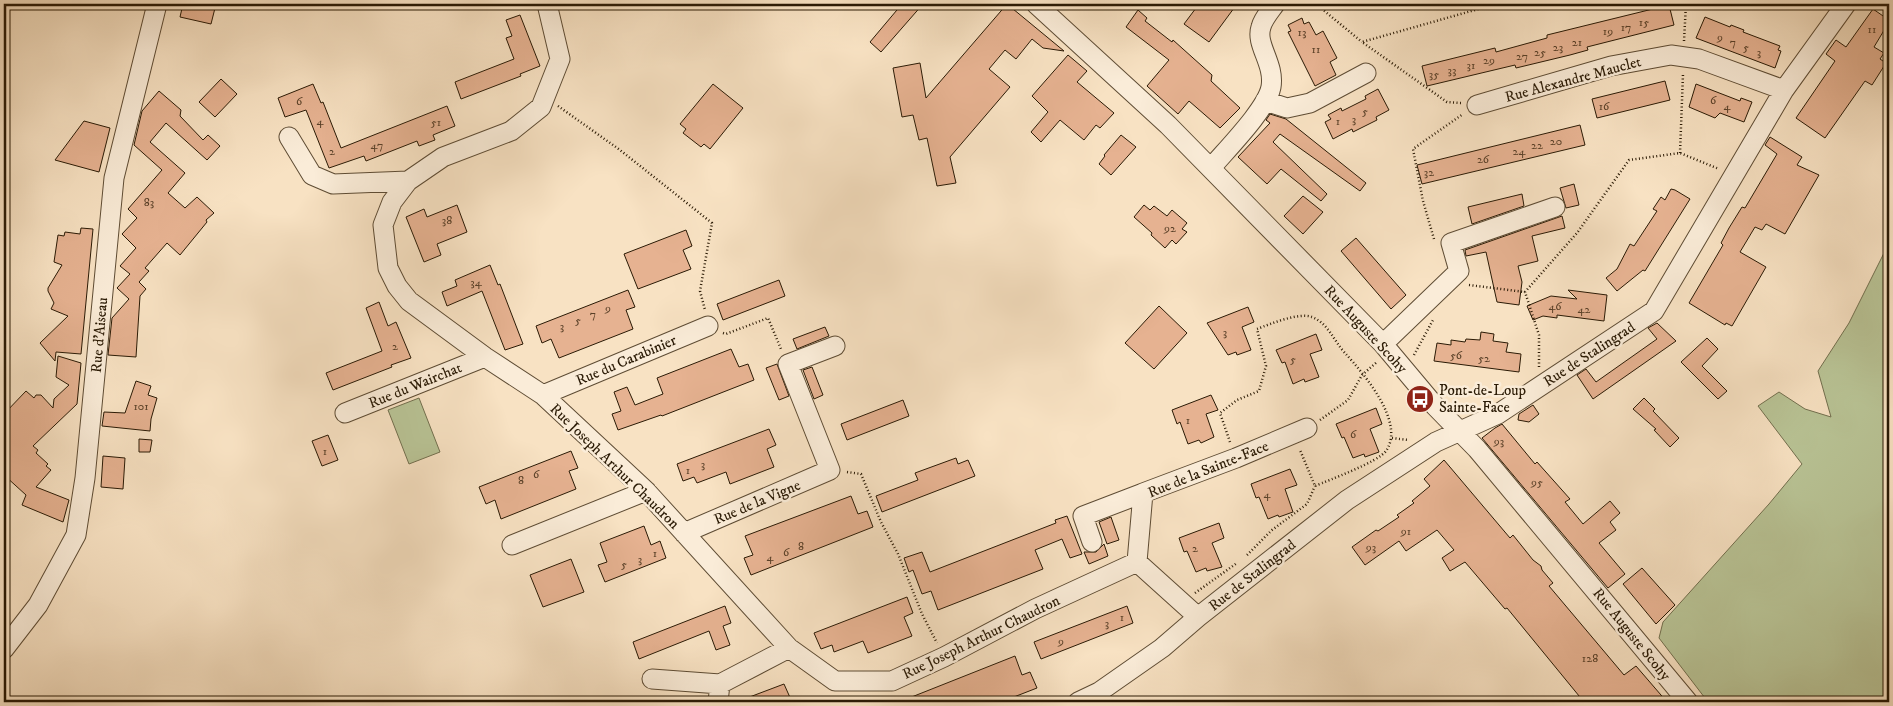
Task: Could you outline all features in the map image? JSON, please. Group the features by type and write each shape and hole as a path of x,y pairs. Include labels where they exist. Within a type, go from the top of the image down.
{"street":[{"name":"Rue d'Aiseau","path":"4,649 38,605 76,536 86,468 114,178 157,4"},
{"name":"Rue Joseph Arthur Chaudron","path":"547,4 560,59 541,108 511,131 443,157 408,181 392,202 383,225 388,268 397,286 409,301 485,358 543,395 646,492 788,648 835,681 892,681 944,658 1036,609 1138,562"},
{"name":"Rue Auguste Scohy","path":"1036,4 1168,125 1386,347 1406,372 1477,449 1688,702"},
{"path":"1211,168 1265,101 1270,90 1272,76 1270,64 1260,37 1261,26 1275,4"},
{"name":"Rue de Stalingrad","path":"1078,702 1100,692 1162,648 1347,500 1436,442 1498,414 1654,311 1784,90 1846,4"},
{"name":"Rue Alexandre Mauclet","path":"1477,105 1611,66 1671,55 1699,59 1784,90"},
{"path":"1265,101 1287,108 1310,104 1366,73"},
{"path":"288,136 312,175 333,184 408,181"},
{"path":"1386,347 1459,271 1451,243 1555,207"},
{"name":"Rue du Carabinier","path":"543,395 708,326"},
{"path":"830,470 788,364 834,346"},
{"name":"Rue du Wairchat","path":"345,413 485,358"},
{"name":"Rue de la Sainte-Face","path":"1138,562 1143,493 1236,458 1300,431"},
{"name":"Rue de la Vigne","path":"684,534 830,470"},
{"path":"512,545 646,492"},
{"path":"1092,542 1083,516 1143,493"},
{"path":"1138,562 1198,618"},
{"path":"652,679 719,693 788,648"}],"path":[{"path":"1316,4 1362,42 1447,102 1477,105"},
{"path":"1362,42 1496,4"},
{"path":"1680,152 1686,4"},
{"path":"545,97 620,150 712,223 700,291 708,326 726,334 768,318 788,364"},
{"path":"1436,246 1423,201 1412,149 1477,105"},
{"path":"1524,292 1577,233 1630,160 1680,152 1734,176"},
{"path":"1464,284 1524,292"},
{"path":"1524,292 1539,336 1541,385"},
{"path":"1406,372 1437,314"},
{"path":"1236,458 1220,413 1237,400 1259,392 1266,366 1257,329 1286,318 1310,316 1326,326 1379,396 1389,421 1392,438 1385,452 1350,472 1315,486"},
{"path":"1183,604 1248,555 1272,530 1308,504 1315,486 1300,431 1331,414 1348,400 1362,376 1386,347"},
{"path":"830,470 861,474 881,522 898,554 922,614 944,658"}],"green space":[{"path":"1889,243 1889,702 1708,702 1659,638 1663,622 1769,504 1802,464 1758,406 1779,392 1805,409 1831,417 1818,371 1849,323"},
{"path":"419,398 440,452 409,464 388,410"}],"building":[{"path":"183,4 216,4 211,24 180,17"},
{"path":"902,4 923,4 881,52 870,42"},
{"path":"1007,4 1064,51 1043,48 1032,39 1016,59 1005,50 989,69 1010,87 950,157 956,183 937,186 927,138 919,140 913,115 902,117 893,68 920,63 926,98"},
{"path":"1199,4 1237,4 1209,42 1184,24"},
{"path":"1669,5 1674,25 1587,47 1588,50 1570,55 1516,68 1515,65 1427,86 1422,66 1495,48 1496,52 1547,38 1547,35"},
{"path":"1873,9 1889,22 1874,47 1884,53 1880,59 1886,63 1872,85 1865,81 1825,138 1796,118 1835,61 1826,54 1836,40 1846,47"},
{"path":"1138,10 1147,18 1145,21 1172,42 1173,40 1212,75 1211,81 1240,108 1220,128 1189,101 1178,114 1147,86 1169,60 1126,27"},
{"path":"520,15 540,66 520,74 521,76 461,99 455,82 514,59 506,38 512,36 506,20"},
{"path":"1705,17 1730,27 1731,25 1744,30 1743,32 1780,46 1778,50 1781,51 1775,68 1696,38"},
{"path":"1302,18 1304,24 1309,22 1316,35 1323,31 1337,58 1330,62 1336,75 1315,86 1288,32 1291,31 1288,25"},
{"path":"1068,55 1087,71 1077,82 1114,113 1100,128 1096,125 1084,140 1060,120 1041,142 1031,132 1048,112 1032,96"},
{"path":"221,79 237,94 215,117 199,102"},
{"path":"1665,81 1670,100 1597,118 1592,99"},
{"path":"313,84 321,103 323,102 341,148 447,106 455,126 433,135 435,140 419,146 417,141 366,161 364,156 329,168 306,110 285,117 278,98"},
{"path":"713,84 743,108 710,149 704,144 701,147 683,133 686,129 680,124"},
{"path":"1696,84 1740,101 1741,98 1752,102 1744,122 1720,113 1715,118 1689,107"},
{"path":"1378,89 1389,110 1376,117 1377,120 1353,132 1352,129 1333,139 1325,122 1331,119 1328,115 1341,108 1342,111 1366,99 1365,96"},
{"path":"159,91 181,110 180,116 203,140 208,135 220,146 207,160 166,123 150,142 185,173 168,193 185,208 197,197 214,213 206,220 207,222 180,255 167,243 145,268 149,271 139,282 146,289 140,296 136,357 108,355 112,318 129,299 117,288 130,274 120,266 136,248 122,234 137,218 128,209 162,170 134,145 142,111"},
{"path":"1270,114 1286,119 1366,183 1360,191 1280,134 1273,142 1327,194 1321,201 1281,169 1267,184 1238,157 1270,123 1266,120"},
{"path":"84,121 110,128 99,172 55,160"},
{"path":"1580,125 1585,145 1422,184 1417,165"},
{"path":"1121,135 1136,147 1111,175 1099,164"},
{"path":"1770,137 1802,157 1797,165 1819,175 1785,234 1766,224 1762,230 1755,227 1740,252 1766,267 1732,326 1726,323 1725,325 1689,303 1723,245 1721,243 1729,228 1742,207 1745,208 1777,154 1765,145"},
{"path":"1574,184 1579,205 1566,208 1560,188"},
{"path":"1671,189 1690,199 1645,271 1643,270 1617,291 1606,278 1617,269 1630,244 1634,246 1657,211 1653,209 1661,197 1665,200"},
{"path":"1522,194 1524,206 1472,224 1468,207"},
{"path":"1303,196 1323,212 1303,234 1284,216"},
{"path":"457,205 467,232 437,244 441,255 424,262 406,217 424,209 427,217"},
{"path":"1144,205 1150,210 1154,206 1167,216 1172,210 1187,223 1182,229 1187,232 1176,244 1172,240 1165,248 1134,217"},
{"path":"1562,216 1565,228 1532,236 1538,261 1518,266 1522,282 1519,305 1497,302 1486,252 1466,256 1465,250"},
{"path":"81,228 93,229 81,354 56,352 55,361 40,343 68,316 51,309 54,303 48,291 62,265 54,262 58,235 64,236 65,232 80,234"},
{"path":"686,230 692,246 683,250 691,269 638,289 624,254"},
{"path":"1356,238 1406,295 1391,309 1341,251"},
{"path":"490,265 498,285 500,284 523,344 505,350 482,291 447,306 442,292 457,286 455,280"},
{"path":"779,280 785,296 723,320 717,304"},
{"path":"628,290 635,307 626,310 633,329 559,358 551,339 542,343 536,326"},
{"path":"1568,290 1607,295 1604,321 1557,315 1557,318 1543,316 1533,320 1527,306 1551,296 1577,299"},
{"path":"379,302 388,326 396,322 411,358 333,390 326,373 382,351 366,308"},
{"path":"1159,306 1187,333 1154,369 1125,343"},
{"path":"1248,307 1254,322 1242,327 1251,350 1237,355 1236,352 1228,355 1207,323"},
{"path":"1657,323 1676,341 1593,399 1577,375 1586,369 1596,382 1657,339 1648,328"},
{"path":"825,327 829,336 797,349 793,339"},
{"path":"1481,332 1494,334 1493,341 1508,343 1506,352 1521,354 1519,372 1434,361 1437,343 1451,345 1451,340 1465,342 1466,339 1480,340"},
{"path":"1316,334 1322,350 1310,354 1319,377 1305,382 1304,379 1293,384 1285,362 1282,363 1276,350"},
{"path":"1707,338 1718,349 1702,366 1727,391 1718,399 1681,362"},
{"path":"731,349 739,367 748,364 754,380 662,416 618,430 612,414 621,411 614,392 627,387 635,405 663,394 657,378"},
{"path":"58,356 81,363 77,404 33,446 38,450 36,453 48,464 46,466 51,470 36,487 69,500 63,522 22,505 26,495 4,475 4,414 26,391 34,398 36,395 41,395 53,408 54,399 69,385 56,377"},
{"path":"777,364 789,396 779,400 766,368"},
{"path":"812,367 823,395 814,399 803,370"},
{"path":"136,381 151,386 148,395 157,398 151,419 150,431 102,426 104,412 125,413"},
{"path":"1211,395 1218,410 1206,414 1214,437 1201,443 1199,440 1188,444 1180,422 1177,424 1172,410"},
{"path":"1644,398 1655,409 1653,411 1679,438 1670,447 1654,430 1656,429 1633,409"},
{"path":"903,400 909,416 847,440 841,424"},
{"path":"1533,405 1539,414 1529,422 1518,420 1519,414"},
{"path":"1376,408 1382,424 1370,429 1379,452 1365,457 1364,454 1353,458 1336,424"},
{"path":"1502,424 1535,464 1537,462 1570,499 1565,502 1583,524 1610,501 1620,513 1610,522 1616,530 1599,543 1625,574 1608,588 1482,438"},
{"path":"769,429 776,445 767,449 774,467 730,484 726,472 697,483 694,477 683,481 677,464"},
{"path":"328,435 338,460 322,466 312,441"},
{"path":"139,439 152,440 150,452 139,452"},
{"path":"571,451 578,468 569,471 576,489 501,519 495,500 486,504 479,487"},
{"path":"103,456 125,458 123,489 101,487"},
{"path":"956,458 958,464 968,460 975,476 882,512 876,496 918,480 915,473"},
{"path":"1444,460 1510,538 1513,535 1533,560 1541,566 1553,583 1549,586 1624,675 1636,666 1667,702 1584,702 1507,608 1505,609 1465,562 1450,571 1442,558 1454,550 1437,530 1406,551 1399,541 1365,565 1352,547 1399,517 1397,515 1414,503 1412,501 1430,486 1424,479"},
{"path":"1290,469 1297,485 1285,489 1293,512 1268,519 1259,497 1256,498 1251,484"},
{"path":"851,496 858,514 867,511 873,527 751,575 744,558 753,555 745,536"},
{"path":"1067,516 1082,554 1070,558 1062,539 1035,550 1043,569 938,610 931,591 922,594 913,570 909,572 904,558 922,552 930,572 1056,523 1055,520"},
{"path":"1111,517 1119,540 1107,544 1099,522"},
{"path":"1219,523 1224,538 1212,543 1222,567 1207,571 1206,568 1196,572 1187,551 1184,552 1179,538"},
{"path":"644,526 651,545 660,541 666,558 605,582 598,565 607,562 600,543"},
{"path":"1104,544 1108,556 1089,564 1084,552 1096,552"},
{"path":"571,559 584,592 543,607 530,575"},
{"path":"1642,568 1675,605 1656,624 1623,584"},
{"path":"907,597 913,613 904,617 912,636 868,653 863,641 834,652 832,645 821,649 814,633"},
{"path":"725,606 731,623 723,626 730,645 716,650 709,631 639,659 633,642"},
{"path":"1127,606 1133,623 1041,659 1034,642"},
{"path":"1015,656 1022,675 1030,672 1037,688 1001,702 899,702"},
{"path":"784,684 792,702 739,702 739,701"}],"place":[{"name":"Pont-de-Loup Sainte-Face","path":"1420,399"}]}
